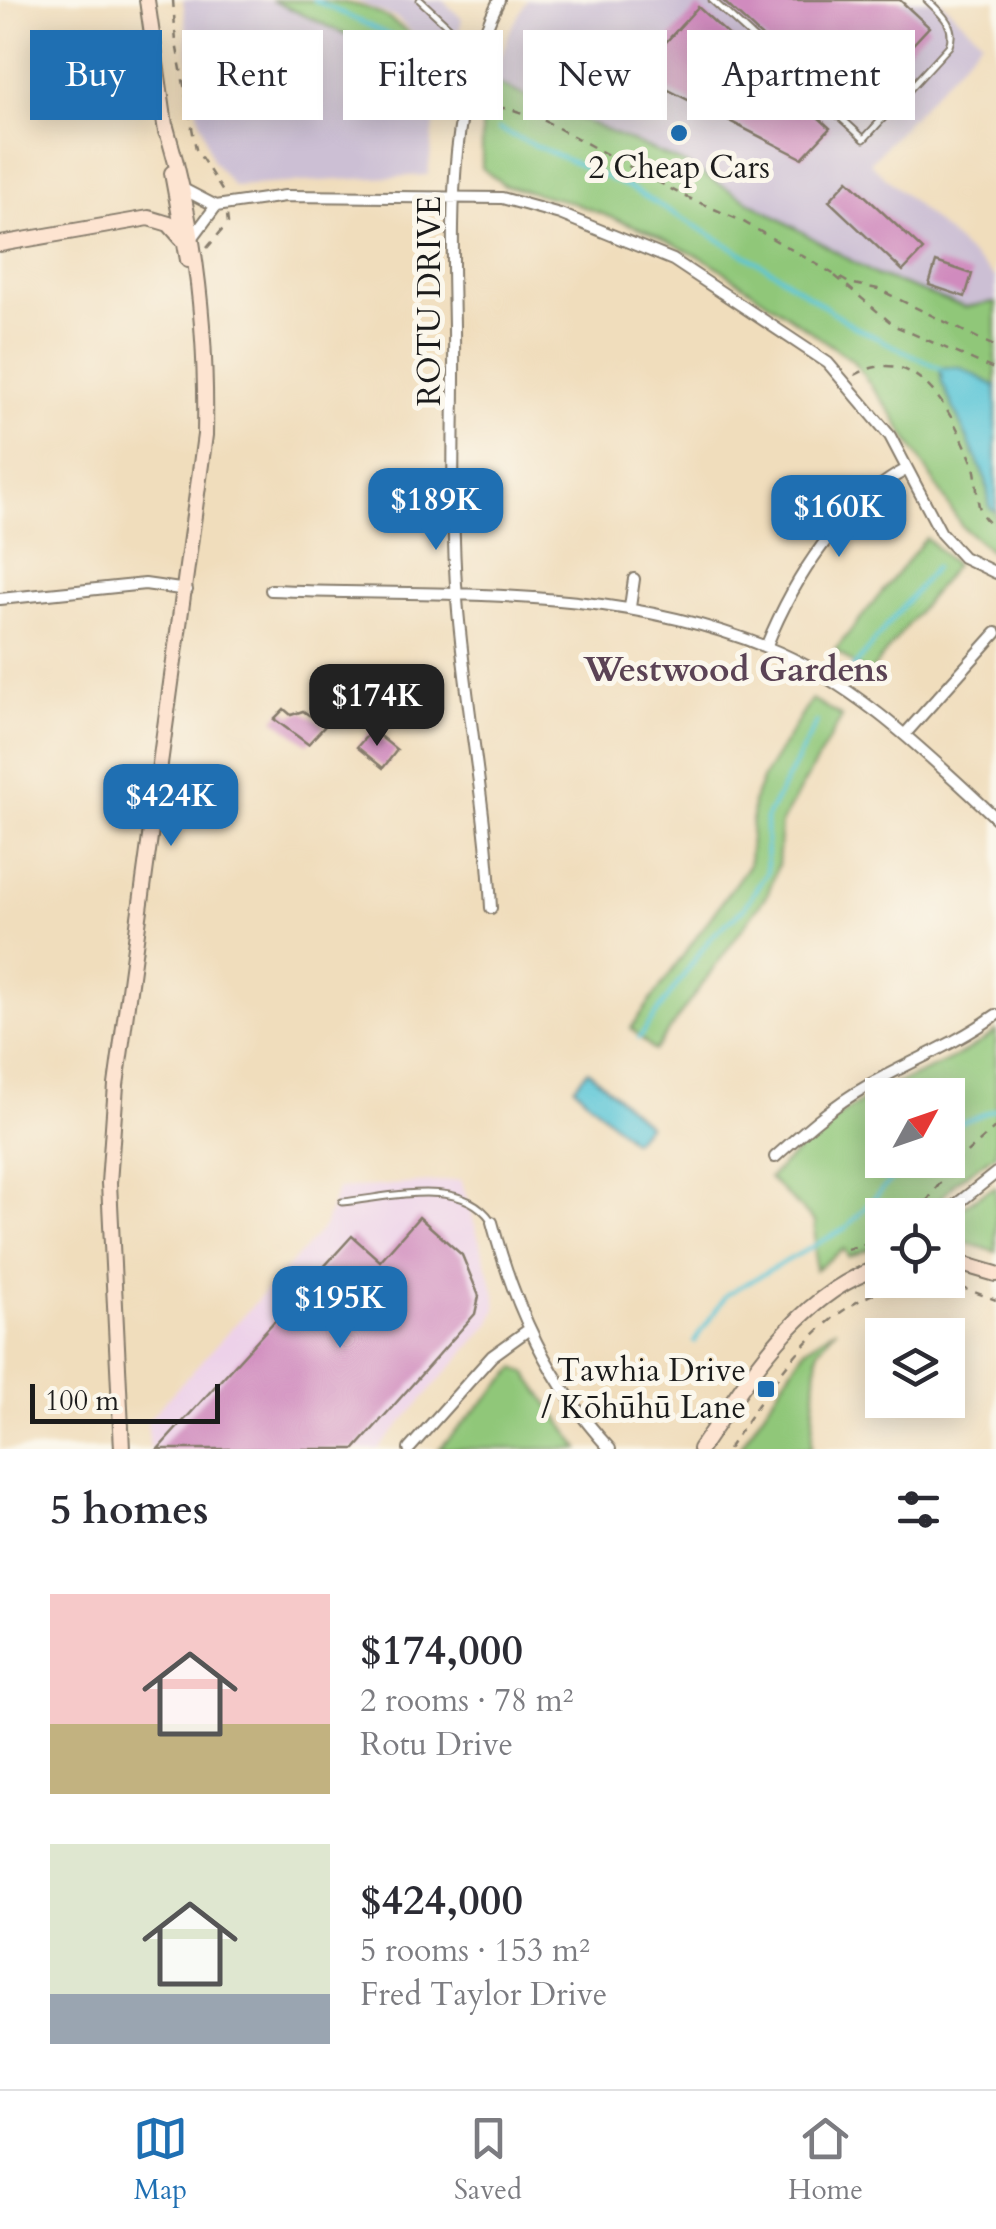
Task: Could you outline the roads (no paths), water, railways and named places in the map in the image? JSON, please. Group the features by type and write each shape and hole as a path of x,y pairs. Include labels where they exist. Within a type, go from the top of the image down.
{"main road":[{"path":"122,1449 109,1183 114,1104 206,435 199,305 147,0"},
{"path":"149,218 180,190"},
{"path":"0,244 149,218 169,224 189,240"},
{"path":"965,1265 996,1274"},
{"path":"700,1449 760,1362 834,1291 865,1276"}],"street":[{"name":"ROTU DRIVE","path":"485,30 499,0"},
{"name":"ROTU DRIVE","path":"460,120 454,196 457,597 487,821 490,908"},
{"path":"180,190 220,202 285,196 502,198 560,214 634,242 704,278 828,363 868,406 952,546 996,574"},
{"path":"189,240 220,202"},
{"path":"766,647 795,587 860,499 907,468"},
{"path":"630,606 634,579"},
{"path":"0,599 144,584 187,590"},
{"path":"272,590 536,596 630,606 766,647 858,699 905,734 996,818"},
{"path":"905,734 996,633"},
{"path":"775,1157 838,1104 896,1070 920,1063 996,1015"},
{"path":"964,1198 996,1173"},
{"path":"492,1222 528,1330 563,1390 610,1449"},
{"path":"409,1449 492,1356 528,1330"}],"lane":[{"path":"420,0 452,30"},
{"path":"712,0 864,139 949,46 952,37 946,18 927,0"},
{"path":"342,1202 463,1196 482,1208 492,1222"}],"water":[{"path":"959,367 996,386 996,512 990,508 986,480 942,383 940,368"},
{"path":"588,1070 648,1125 632,1141 574,1087"}],"waterway":[{"path":"314,0 378,30"},
{"path":"498,129 628,187 773,271 853,326 941,369"},
{"path":"851,670 935,567"},
{"path":"639,1038 711,937 743,909 767,872 766,819 817,722"},
{"path":"965,1121 996,1109"},
{"path":"694,1342 727,1294 846,1228 893,1178"}],"place":[{"name":"2 Cheap Cars","path":"679,133"},
{"name":"Tawhia Drive / Kōhūhū Lane","path":"766,1389"}],"district":[{"name":"Westwood Gardens","path":"736,670"}]}
